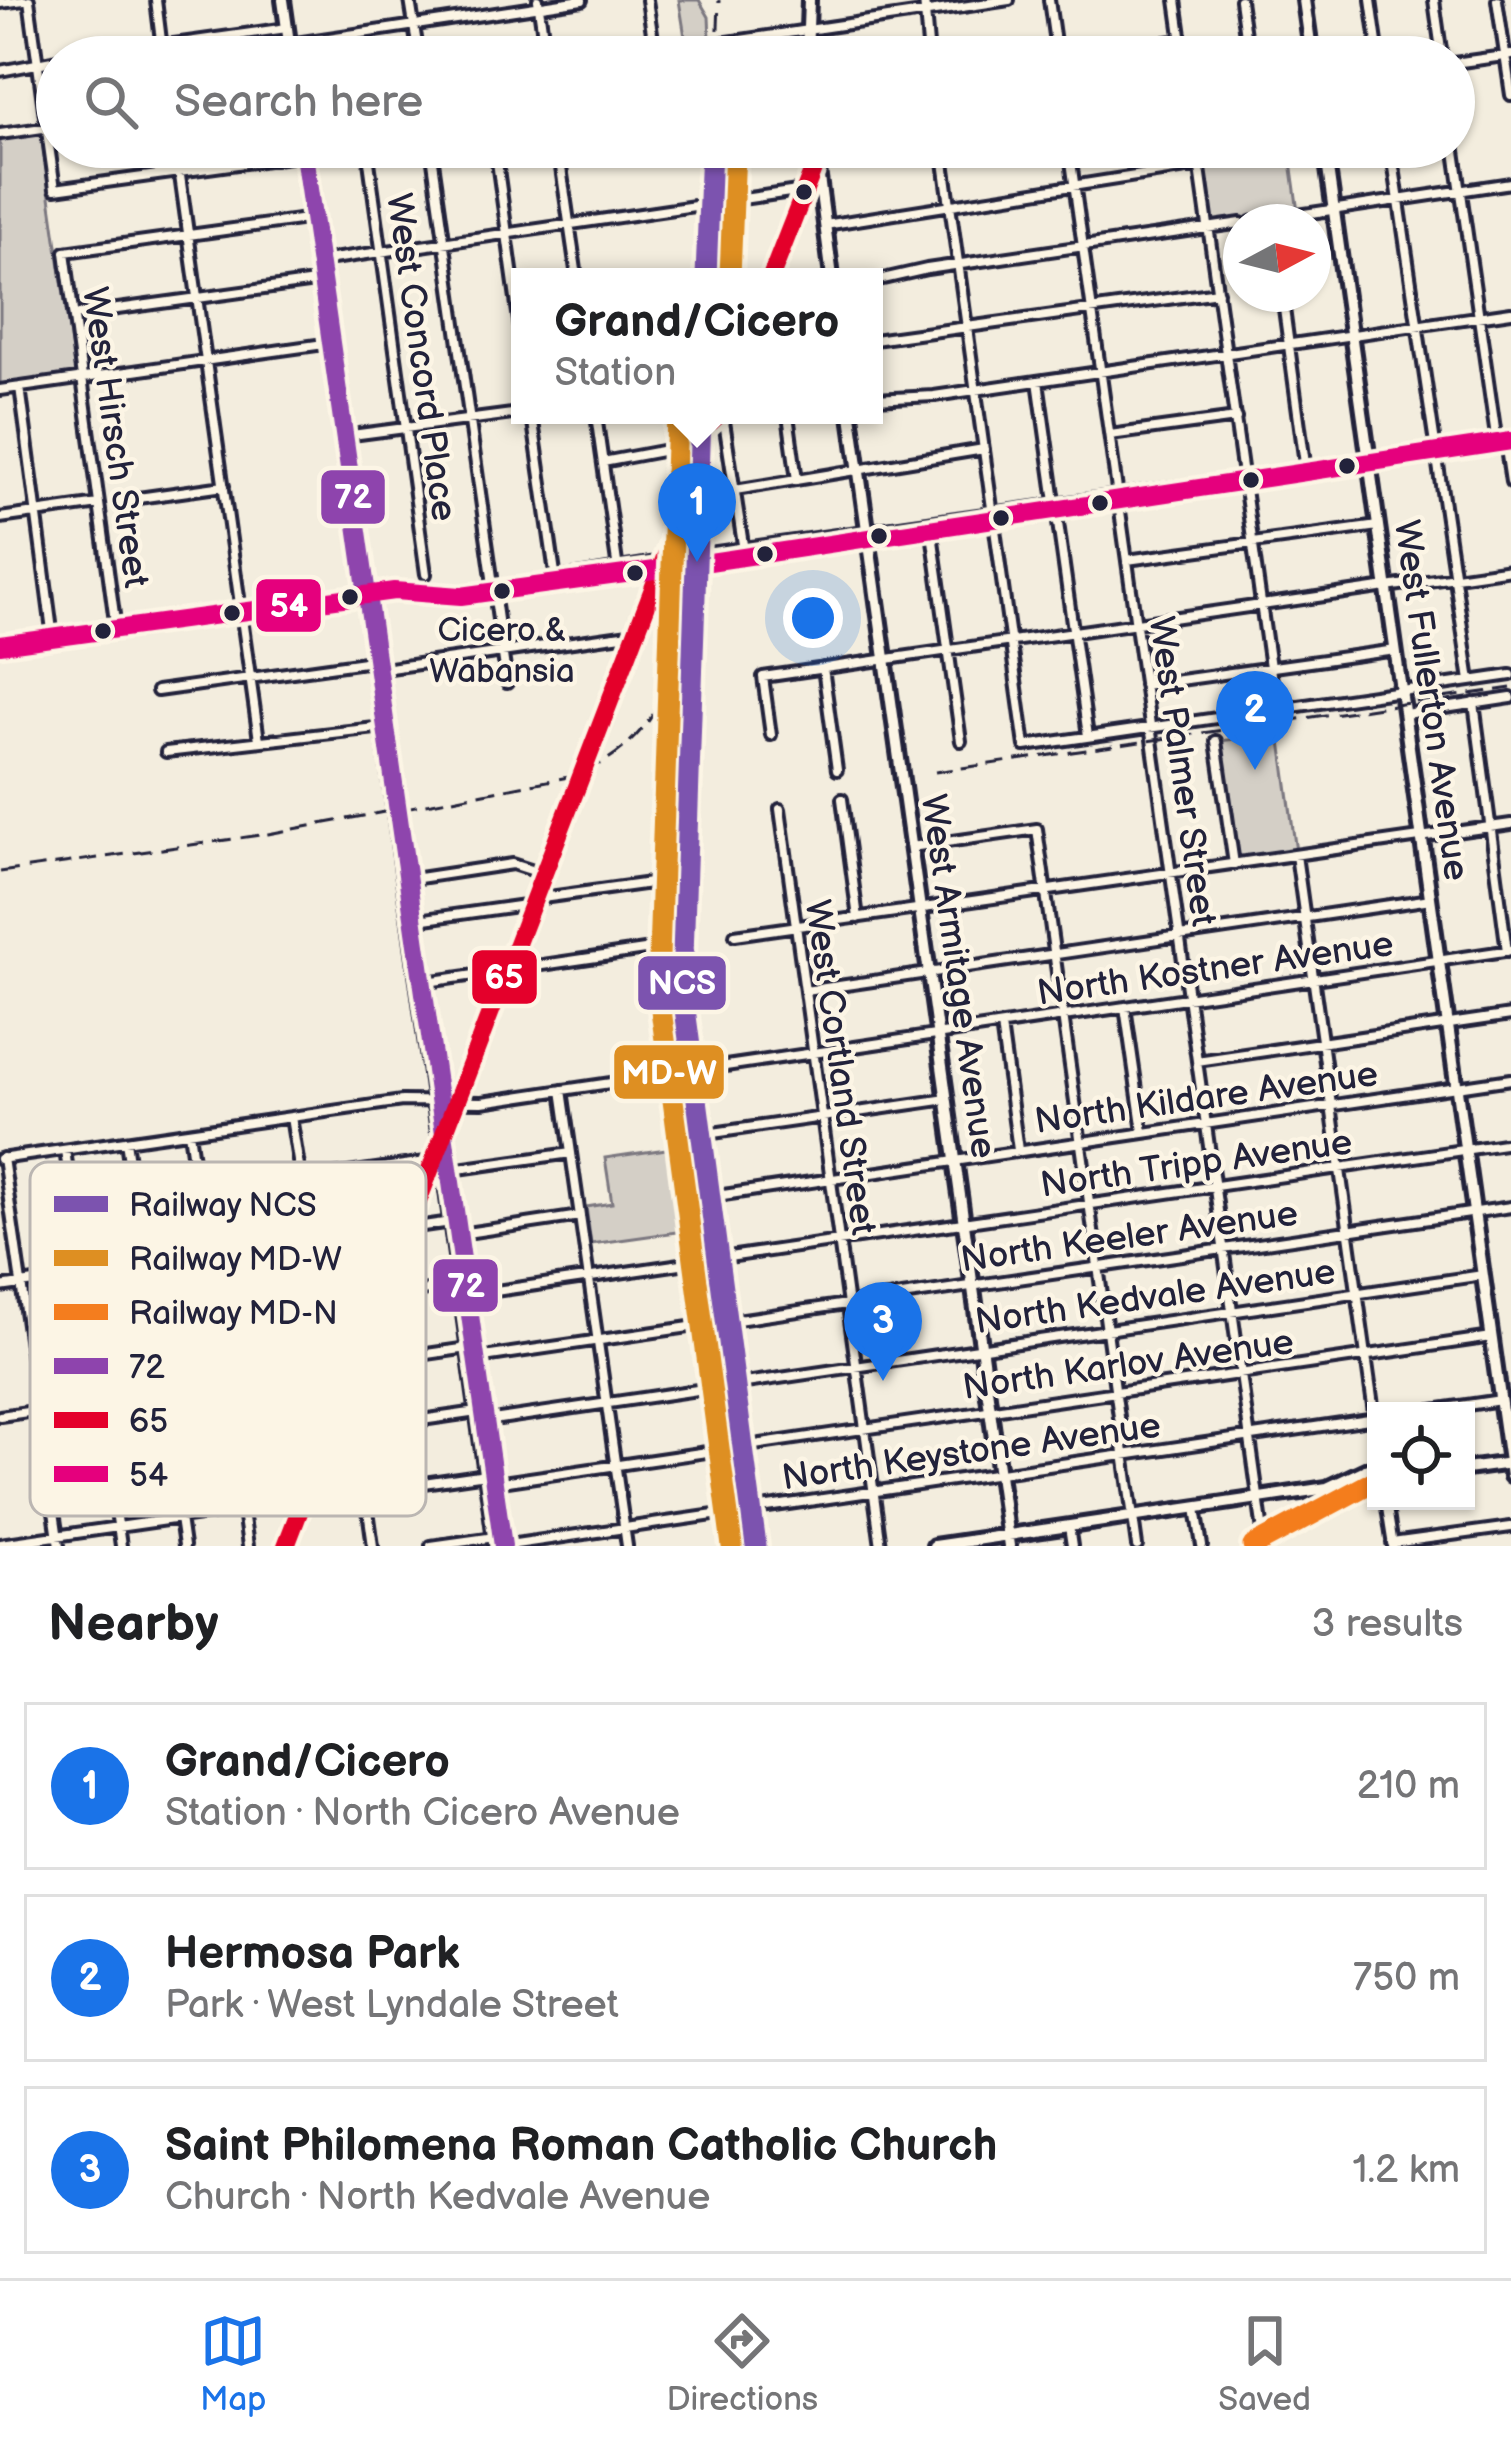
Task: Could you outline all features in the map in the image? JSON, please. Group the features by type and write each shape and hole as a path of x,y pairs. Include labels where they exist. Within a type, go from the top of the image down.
{"main road":[{"path":"283,0 287,36"},
{"path":"805,36 809,0"},
{"path":"1304,0 1309,36"},
{"path":"306,168 447,1171"},
{"path":"775,268 814,168"},
{"path":"817,168 831,268"},
{"name":"West Fullerton Avenue","path":"1327,168 1510,1468"},
{"path":"806,188 820,190"},
{"path":"426,1182 662,565 681,507 683,446 709,424"},
{"name":"West Armitage Avenue","path":"852,424 1008,1541"},
{"path":"703,560 1504,442"},
{"path":"0,646 428,584 494,591 686,562"},
{"path":"437,1100 500,1542"},
{"path":"1475,1469 1510,1468"},
{"path":"934,1546 1008,1541 1070,1526 1327,1488 1367,1469"},
{"path":"286,1546 298,1516"}],"street":[{"path":"0,4 27,0 36,52"},
{"path":"156,0 161,36"},
{"path":"410,0 415,36"},
{"path":"359,36 538,3 581,0"},
{"path":"647,0 652,36"},
{"path":"924,0 927,36"},
{"path":"766,36 1010,0"},
{"path":"1049,0 1055,36"},
{"path":"1176,0 1180,36"},
{"path":"1240,0 1245,36"},
{"path":"1371,0 1375,36"},
{"path":"1433,0 1439,36"},
{"path":"1498,0 1511,95"},
{"path":"538,3 543,36"},
{"path":"228,36 286,28"},
{"path":"1475,60 1508,55"},
{"path":"0,71 36,64"},
{"path":"0,134 36,128"},
{"path":"54,168 55,189 204,168"},
{"path":"179,168 259,740"},
{"name":"West Concord Place","path":"370,168 428,584"},
{"path":"434,168 507,683"},
{"path":"497,168 511,268"},
{"path":"561,168 576,268"},
{"path":"722,200 724,168"},
{"path":"945,168 1025,746 1511,675"},
{"name":"West Palmer Street","path":"1072,168 1264,1546"},
{"path":"825,224 1185,168"},
{"path":"1199,168 1276,710"},
{"path":"1394,168 1470,681"},
{"path":"1458,168 1479,317 1511,482"},
{"path":"1331,210 1511,183"},
{"path":"319,261 806,188"},
{"path":"188,235 313,218"},
{"path":"883,279 1223,226"},
{"name":"West Hirsch Street","path":"116,629 64,252 188,235"},
{"path":"73,315 322,280"},
{"path":"883,339 1218,292"},
{"path":"1284,312 1306,471"},
{"path":"883,398 976,390 1511,312"},
{"path":"0,390 331,343"},
{"path":"1038,381 1088,736"},
{"path":"20,387 53,638"},
{"path":"344,438 511,414"},
{"path":"1110,435 1236,418"},
{"path":"533,424 556,581"},
{"path":"597,424 619,572"},
{"path":"721,424 744,553"},
{"path":"789,424 797,481"},
{"path":"603,462 683,446"},
{"path":"735,490 984,448"},
{"path":"131,499 224,486"},
{"path":"0,518 99,504"},
{"path":"931,526 961,741"},
{"path":"1127,560 1378,526"},
{"path":"771,734 763,677 1511,569"},
{"path":"157,691 636,632"},
{"path":"1144,685 1396,650"},
{"path":"823,668 837,770"},
{"path":"1405,714 1511,698"},
{"path":"1474,704 1509,951"},
{"path":"166,752 384,728"},
{"path":"1216,741 1234,864"},
{"path":"842,799 858,918"},
{"name":"West Cortland Street","path":"780,809 881,1546"},
{"path":"735,935 1511,824"},
{"path":"911,847 1037,829 1137,1546"},
{"path":"1296,855 1373,1402"},
{"path":"405,874 512,864 543,874"},
{"path":"412,921 671,880"},
{"path":"805,991 1431,899"},
{"path":"420,983 665,947"},
{"name":"North Kostner Avenue","path":"1,1158 291,1117 562,1090 1509,951"},
{"path":"1125,1007 1143,1132"},
{"path":"1197,1061 1511,1015"},
{"path":"1001,1026 1018,1150"},
{"name":"North Kildare Avenue","path":"696,1199 1511,1079"},
{"path":"562,1090 627,1546"},
{"path":"713,1133 946,1099"},
{"path":"291,1117 297,1162"},
{"path":"189,1132 193,1162"},
{"path":"126,1141 129,1162"},
{"name":"North Tripp Avenue","path":"426,1293 589,1277 1511,1143"},
{"path":"64,1149 66,1162"},
{"path":"447,1171 571,1154"},
{"path":"1,1158 30,1351"},
{"path":"426,1162 434,1161"},
{"name":"North Keeler Avenue","path":"426,1358 598,1340 1511,1207"},
{"path":"426,1228 580,1216"},
{"name":"North Kedvale Avenue","path":"426,1421 607,1403 1483,1275"},
{"path":"0,1287 30,1283"},
{"name":"North Karlov Avenue","path":"426,1483 616,1466 1492,1337"},
{"path":"1475,1404 1501,1400"},
{"name":"North Keeler Avenue","path":"0,1416 30,1412"},
{"name":"North Keystone Avenue","path":"431,1546 624,1528 1367,1422"},
{"path":"1196,1508 1202,1546"},
{"path":"1387,1510 1392,1545 1511,1527"},
{"path":"117,1516 121,1546"},
{"name":"North Karlov Avenue","path":"0,1544 58,1541 194,1516"},
{"path":"244,1516 248,1546"},
{"path":"369,1516 373,1546"},
{"path":"180,1518 184,1546"},
{"path":"1070,1526 1072,1546"}],"shaded area":[{"path":"679,0 699,0 709,17 710,36 685,36"},
{"path":"36,134 36,168 46,168 75,373 0,384 0,139"},
{"path":"1204,168 1292,168 1297,204 1223,204 1223,223 1211,225"},
{"path":"1280,733 1296,852 1237,860 1220,741"},
{"path":"673,1148 677,1176 690,1175 698,1229 591,1244 586,1207 612,1203 605,1158"}],"tunnel":[{"path":"686,566 703,563"}],"railway":[{"path":"718,36 719,0"},
{"path":"708,268 712,168"},
{"path":"703,424 684,986 759,1546"},
{"path":"0,872 268,834 574,776 616,753 647,722 669,684 684,638"},
{"path":"935,772 1511,688"}],"rail line":[{"name":"NCS","path":"706,268 710,168"},
{"name":"MD-W","path":"730,268 734,168"},
{"name":"MD-W","path":"677,424 658,987 732,1546"},
{"name":"NCS","path":"701,424 682,986 756,1546"},
{"name":"MD-N","path":"1253,1546 1367,1485"}],"transit line":[{"name":"72","path":"306,168 503,1546"},
{"name":"65","path":"775,268 814,168"},
{"name":"65","path":"426,1181 677,526 683,447 708,424"},
{"name":"54","path":"0,645 394,591 461,596 670,568 1511,441"},
{"name":"65","path":"286,1546 298,1516"}],"place":[{"name":"Grand/Cicero","path":"697,562"},
{"name":"Cicero & Wabansia","path":"502,591"},
{"name":"Hermosa Park","path":"1255,770"},
{"name":"Saint Philomena Roman Catholic Church","path":"883,1381"}]}
